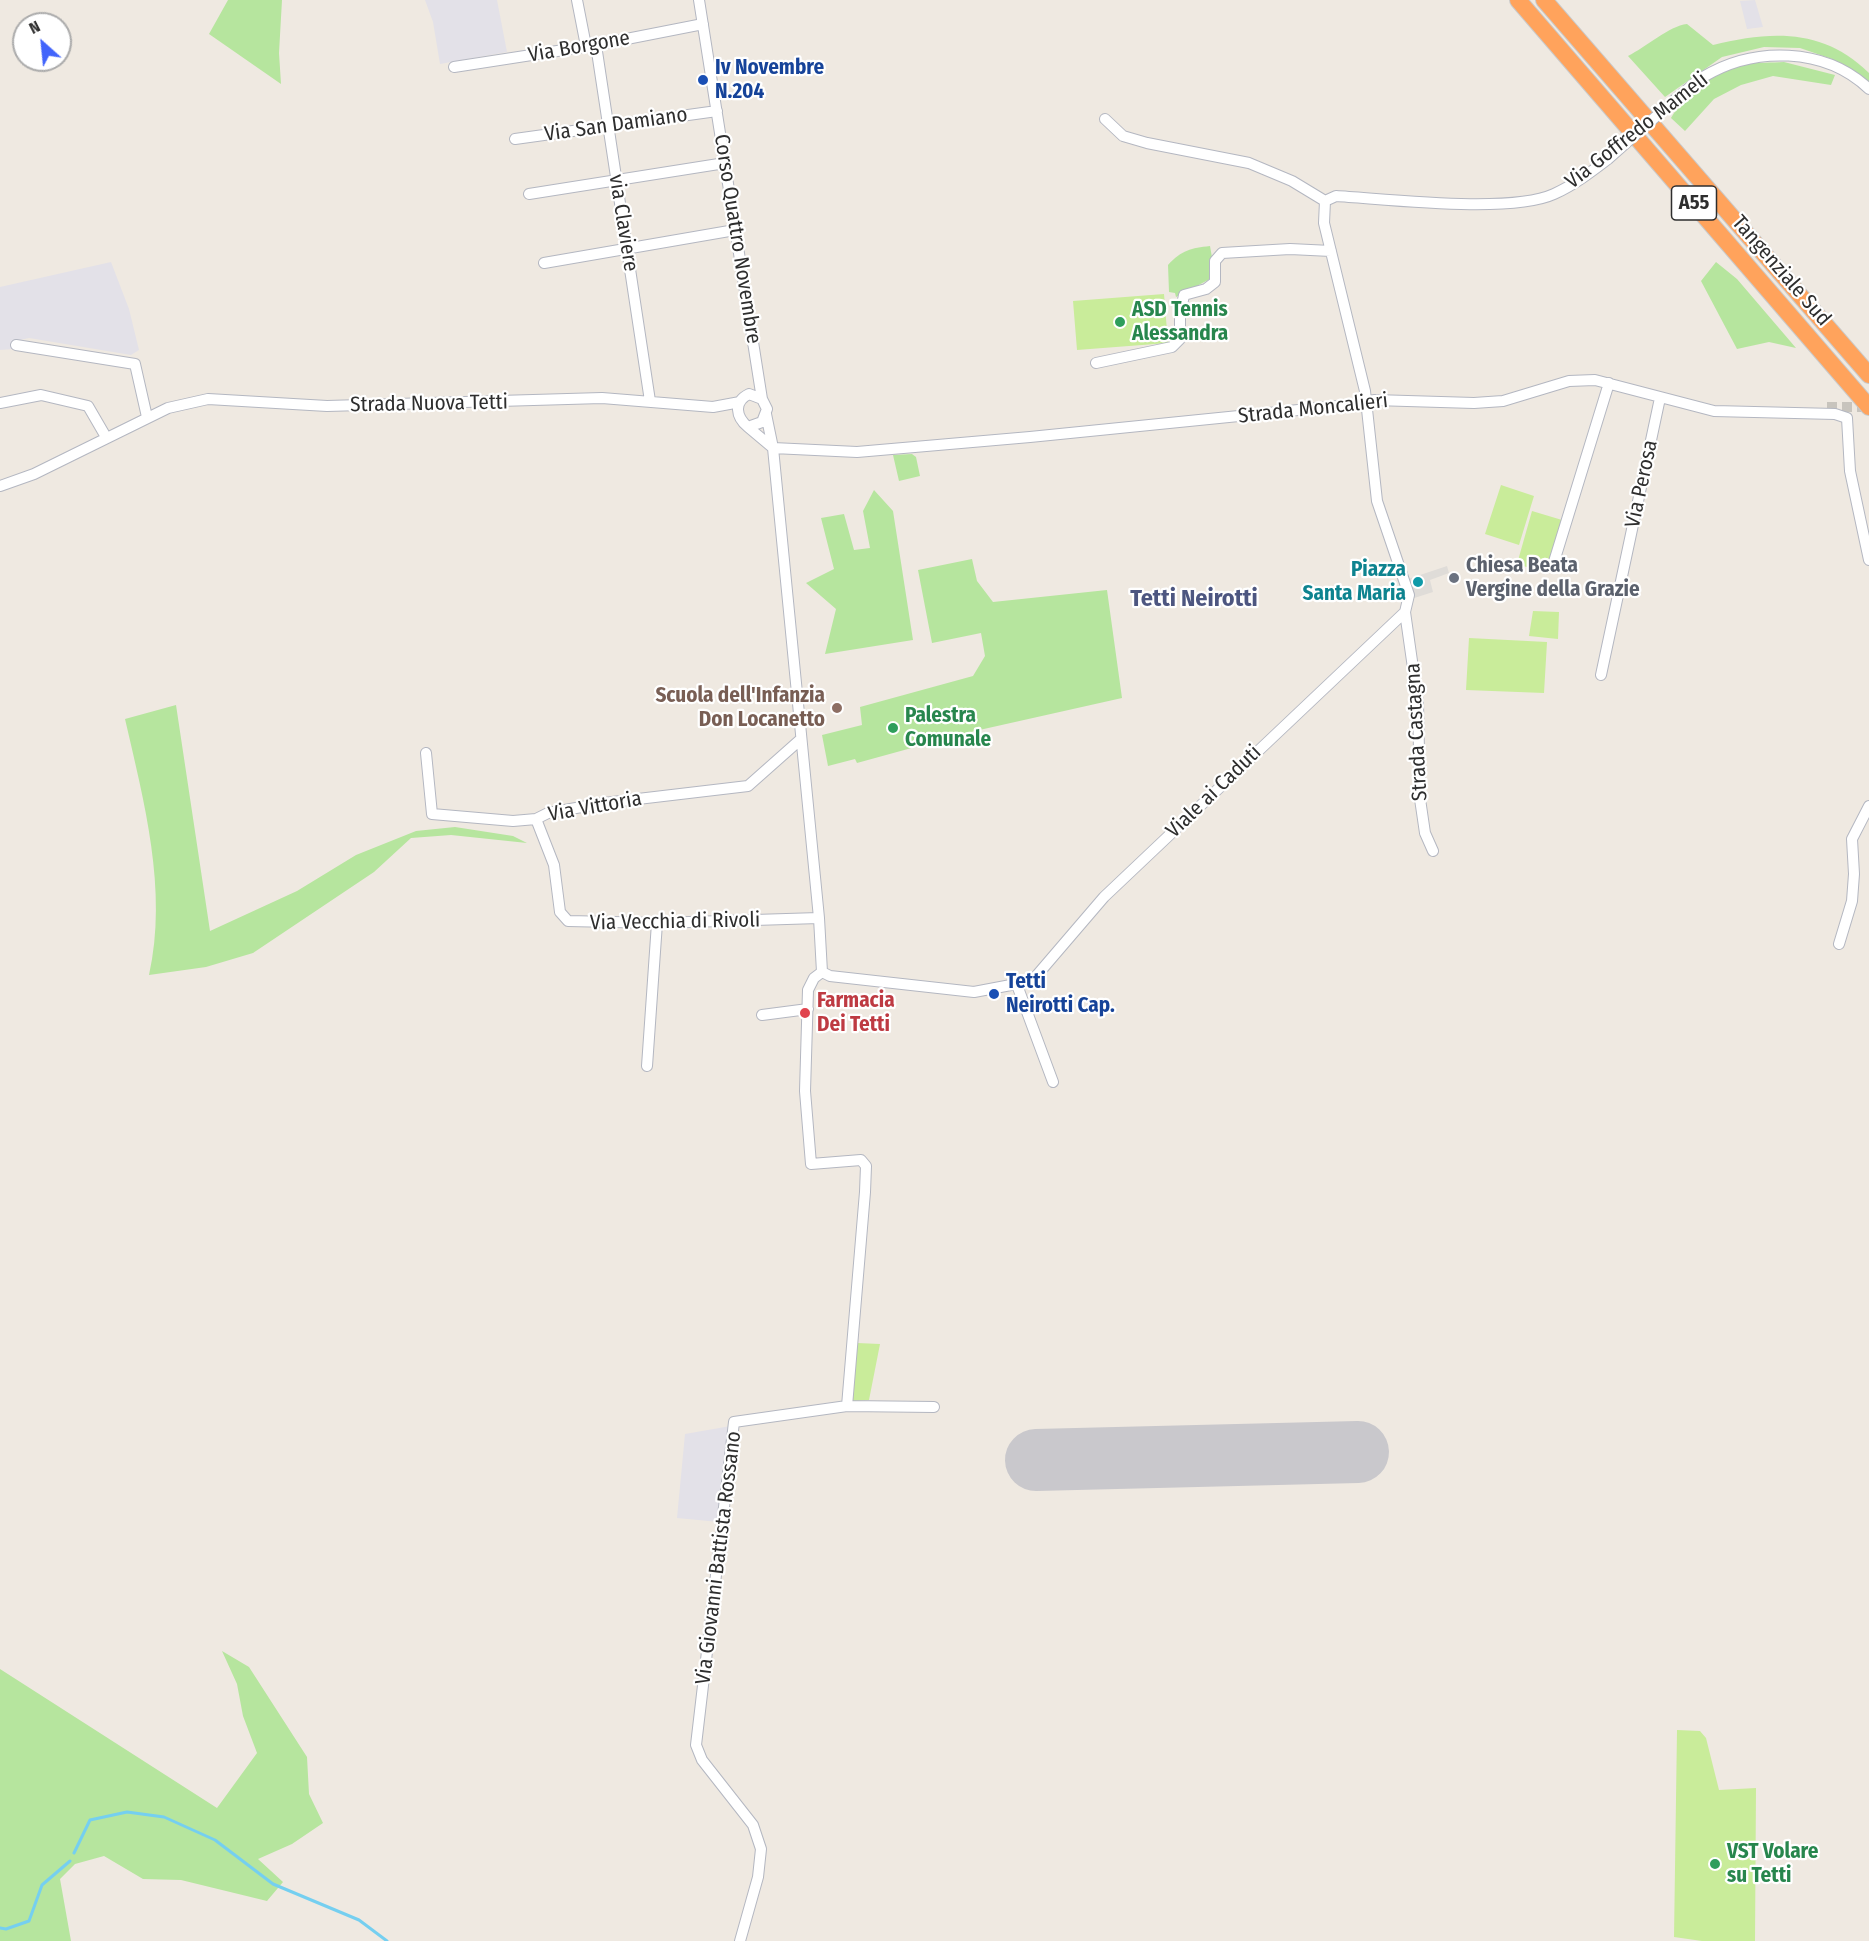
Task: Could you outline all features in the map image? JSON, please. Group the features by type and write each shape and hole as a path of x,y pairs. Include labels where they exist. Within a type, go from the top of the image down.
{"highway":[{"name":"Tangenziale Sud","path":"1518,0 1869,407"},
{"name":"Tangenziale Sud","path":"1544,0 1869,375"}],"street":[{"name":"via Claviere","path":"577,0 591,46 607,126 650,401"},
{"name":"Corso Quattro Novembre","path":"699,0 762,399"},
{"name":"Via Borgone","path":"454,67 591,46 703,24"},
{"name":"Via Goffredo Mameli","path":"1325,201 1336,196 1435,202 1528,201 1553,195 1580,180 1608,159 1703,77 1732,63 1757,57 1789,55 1817,60 1842,70 1869,88"},
{"name":"Via San Damiano","path":"515,139 717,111"},
{"path":"1105,119 1123,136 1248,163 1292,181 1325,201"},
{"path":"529,194 725,164"},
{"name":"Strada Castagna","path":"1325,201 1324,223 1358,357 1366,402 1377,501 1408,595 1405,612 1418,703 1420,800 1425,833 1433,851"},
{"path":"544,263 735,230"},
{"path":"1096,363 1172,347 1180,339 1180,315 1184,295 1206,289 1215,282 1215,261 1221,253 1290,249 1330,251"},
{"path":"16,345 135,364 147,417"},
{"name":"Corso Quattro Novembre","path":"743,399 758,370"},
{"name":"Strada Moncalieri","path":"773,448 817,452 857,452 1030,438 1374,400 1484,402 1534,393 1569,381 1609,382 1660,398 1714,411 1796,415 1835,414 1847,418 1850,471 1869,560"},
{"path":"1553,565 1609,382"},
{"path":"773,448 744,423 738,410 743,399 753,394 762,399 773,448 819,918 822,972"},
{"path":"0,403 41,395 87,406 106,437"},
{"name":"Strada Nuova Tetti","path":"0,486 34,474 168,408 207,399 327,406 602,398 713,407 743,399"},
{"name":"Via Perosa","path":"1601,675 1660,398"},
{"name":"Strada Nuova Tetti","path":"713,407 744,423"},
{"path":"1796,415 1827,407"},
{"path":"744,423 759,425 766,414"},
{"path":"770,432 798,449"},
{"name":"Viale ai Caduti","path":"1017,985 1032,981 1104,897 1405,612"},
{"name":"Via Vittoria","path":"426,753 432,814 513,821 536,819 548,813 604,803 747,786 801,740"},
{"path":"1839,944 1852,902 1854,874 1852,839 1869,806"},
{"name":"Via Vecchia di Rivoli","path":"536,819 555,865 560,912 568,921 657,923 819,918"},
{"path":"647,1066 657,923"},
{"path":"822,972 830,976 974,992 1017,985 1053,1082"},
{"path":"822,972 814,978 808,990 806,1091 811,1164 861,1160 867,1166 847,1406 934,1407"},
{"path":"762,1015 808,1010"},
{"name":"Via Giovanni Battista Rossano","path":"740,1941 758,1877 761,1849 759,1838 753,1824 702,1760 696,1745 734,1422 847,1406"}],"shaded area":[{"path":"425,0 497,0 507,52 440,64 433,22"},
{"path":"1755,0 1763,27 1747,29 1740,1"},
{"path":"111,262 129,309 139,350 131,355 29,338 16,341 14,349 0,350 0,287"},
{"name":"Piazza Santa Maria","path":"1447,566 1449,573 1430,580 1433,592 1408,600 1405,580"},
{"path":"731,1426 719,1522 677,1518 685,1434"}],"green space":[{"path":"228,0 282,0 279,53 281,84 209,34"},
{"path":"1687,24 1713,45 1755,37 1776,36 1815,41 1851,58 1869,73 1869,83 1832,59 1800,48 1764,47 1722,57 1665,97 1628,56 1665,33"},
{"path":"1784,62 1835,75 1831,85 1773,76 1741,85 1714,99 1685,131 1671,118 1693,91 1724,71 1746,64"},
{"path":"1210,246 1213,263 1210,279 1176,297 1175,293 1169,292 1168,265 1187,251"},
{"path":"1716,262 1737,279 1796,348 1769,342 1737,349 1701,281"},
{"name":"ASD Tennis Alessandra","path":"1164,294 1168,343 1077,350 1073,301"},
{"path":"912,454 916,457 920,476 899,481 893,455"},
{"path":"1501,485 1534,496 1519,545 1485,534"},
{"path":"874,490 893,511 913,640 825,654 836,609 806,583 834,569 821,518 844,514 854,550 870,548 863,511"},
{"path":"1532,511 1562,520 1546,573 1517,564"},
{"path":"972,559 977,581 993,602 1107,590 1122,698 966,733 857,763 855,759 828,766 822,735 862,725 860,707 973,676 985,656 981,633 932,643 918,570"},
{"path":"1533,611 1559,612 1558,639 1529,636"},
{"path":"1469,638 1547,642 1544,693 1466,690"},
{"path":"176,705 210,931 297,891 356,855 416,831 455,827 513,836 527,843 451,835 411,838 374,872 253,953 206,967 149,975 156,911 155,879 146,814 125,719"},
{"path":"857,1343 880,1344 869,1400 851,1401"},
{"path":"222,1651 249,1667 307,1757 309,1794 323,1823 292,1844 258,1859 283,1882 267,1901 181,1880 143,1879 104,1856 75,1864 60,1879 71,1941 0,1941 0,1669 217,1808 257,1753 243,1716 237,1684"},
{"name":"VST Volare su Tetti","path":"1677,1730 1700,1731 1706,1738 1719,1790 1756,1788 1755,1941 1702,1941 1674,1937"}],"waterway":[{"path":"74,1853 90,1820 127,1812 164,1817 215,1840 273,1884 359,1920 387,1941"},
{"path":"0,1928 6,1929 29,1921 42,1885 70,1861"}],"runway":[{"path":"1036,1460 1358,1452"}],"tunnel":[{"path":"1827,407 1869,407"}],"place":[{"name":"Iv Novembre N.204","path":"703,80"},
{"name":"ASD Tennis Alessandra","path":"1120,322"},
{"name":"Chiesa Beata Vergine della Grazie","path":"1454,578"},
{"name":"Piazza Santa Maria","path":"1418,582"},
{"name":"Scuola dell'Infanzia Don Locanetto","path":"837,708"},
{"name":"Palestra Comunale","path":"893,728"},
{"name":"Tetti Neirotti Cap.","path":"994,994"},
{"name":"Farmacia Dei Tetti","path":"805,1013"},
{"name":"VST Volare su Tetti","path":"1715,1864"}],"district":[{"name":"Tetti Neirotti","path":"1194,599"}]}
